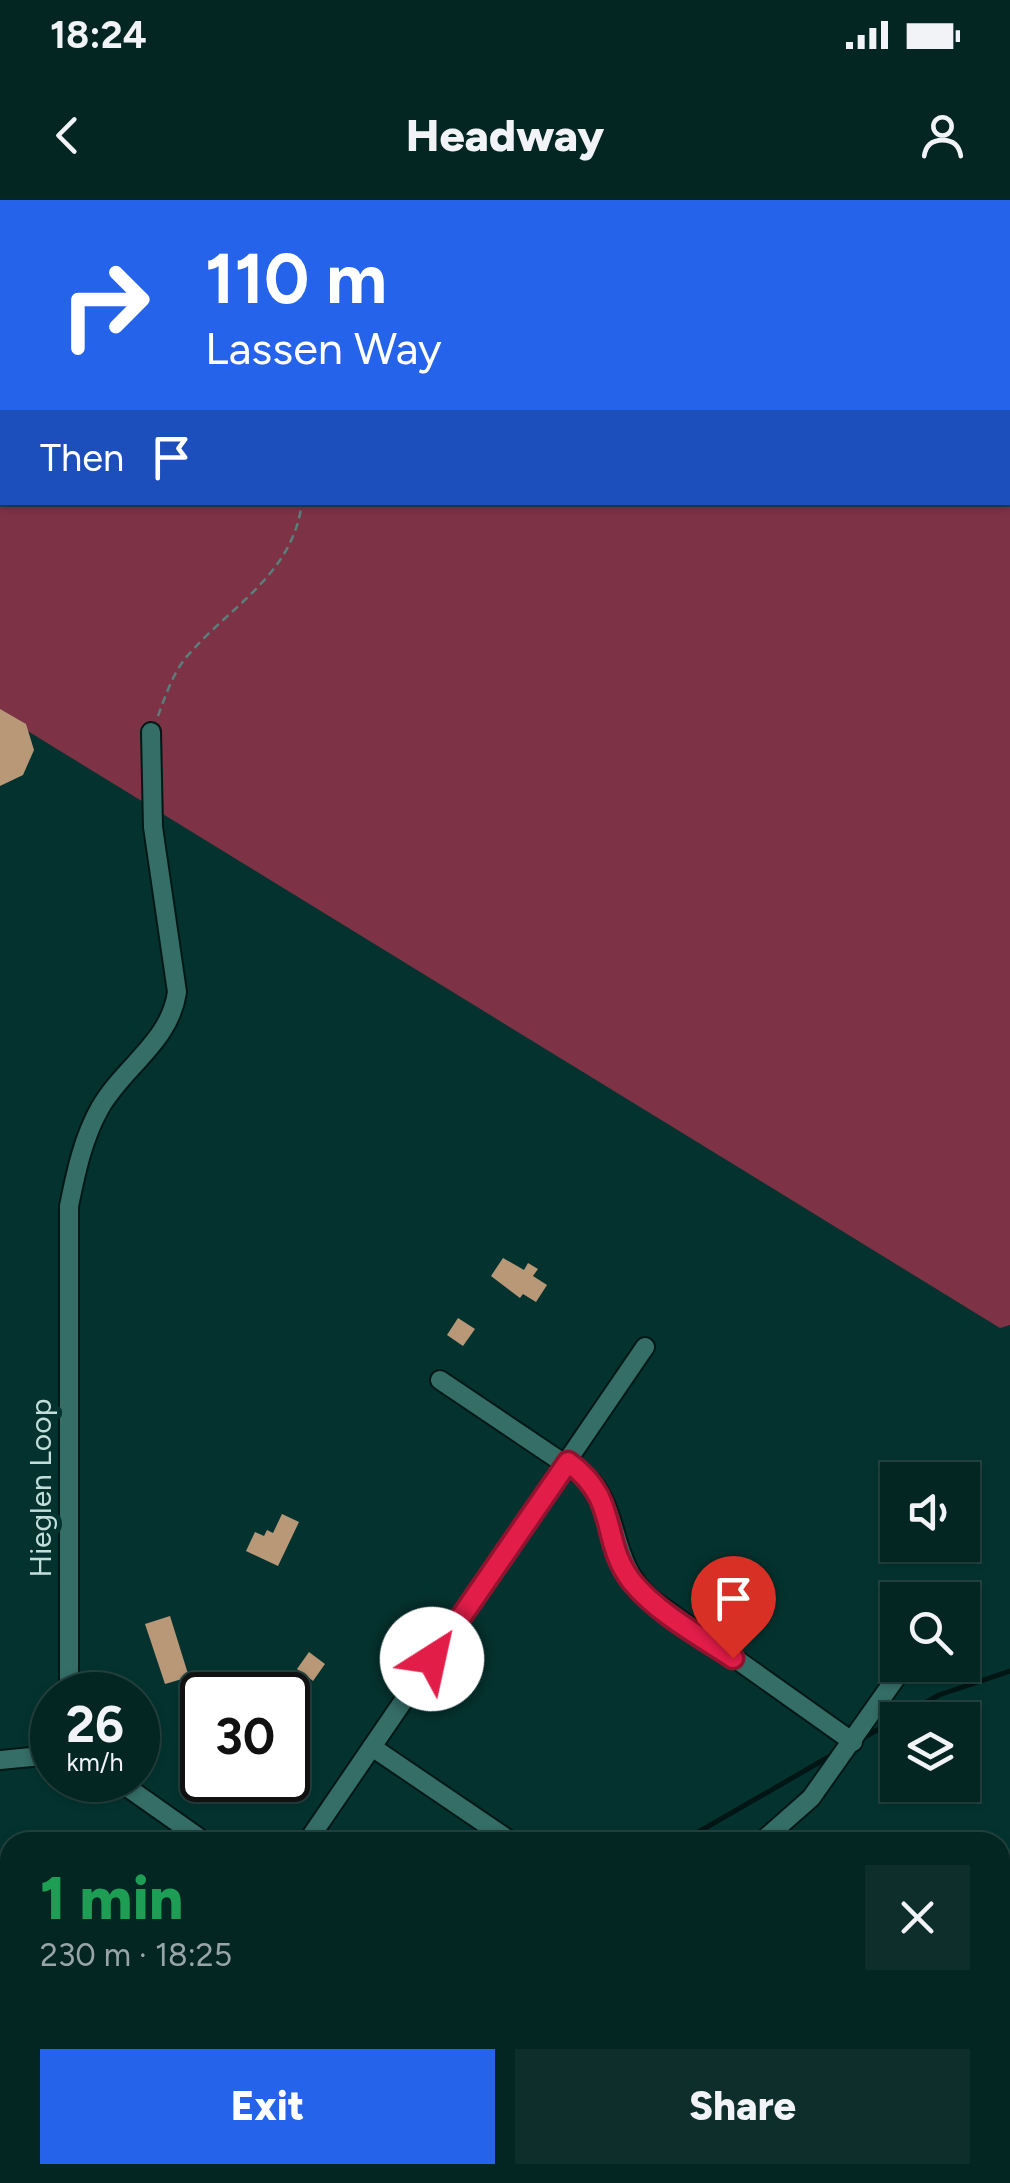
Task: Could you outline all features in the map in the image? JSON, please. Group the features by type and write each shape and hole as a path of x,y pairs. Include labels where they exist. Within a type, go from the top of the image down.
{"street":[{"name":"Hieglen Loop","path":"69,1672 69,1206 89,1132 115,1086 174,1015 174,964 152,827 152,732"},
{"path":"314,1832 645,1347"},
{"path":"440,1380 568,1462 601,1493 618,1552 634,1583 673,1617 853,1742"},
{"path":"772,1832 811,1798 894,1682"},
{"path":"372,1747 497,1832"},
{"path":"0,1760 30,1757"},
{"path":"149,1802 191,1832"}],"path":[{"path":"152,732 182,663 266,581 288,546 301,505"}],"shaded area":[{"path":"0,505 1010,505 1010,1325 1000,1328 0,714"}],"building":[{"path":"0,709 26,724 34,750 23,775 0,786"},
{"path":"503,1258 524,1270 528,1263 538,1269 533,1276 547,1285 536,1302 523,1294 520,1298 491,1276"},
{"path":"458,1318 475,1329 463,1346 447,1335"},
{"path":"282,1514 299,1522 278,1566 246,1551 255,1532 264,1536 267,1530 273,1533"},
{"path":"170,1616 187,1672 180,1672 180,1680 165,1684 145,1624"},
{"path":"309,1652 325,1664 313,1681 310,1672 297,1669"}],"waterway":[{"path":"863,1738 939,1695 1010,1671"},
{"path":"698,1832 832,1755"}],"route":[{"path":"432,1659 568,1462 601,1493 618,1552 634,1583 673,1617 733,1658"}]}
